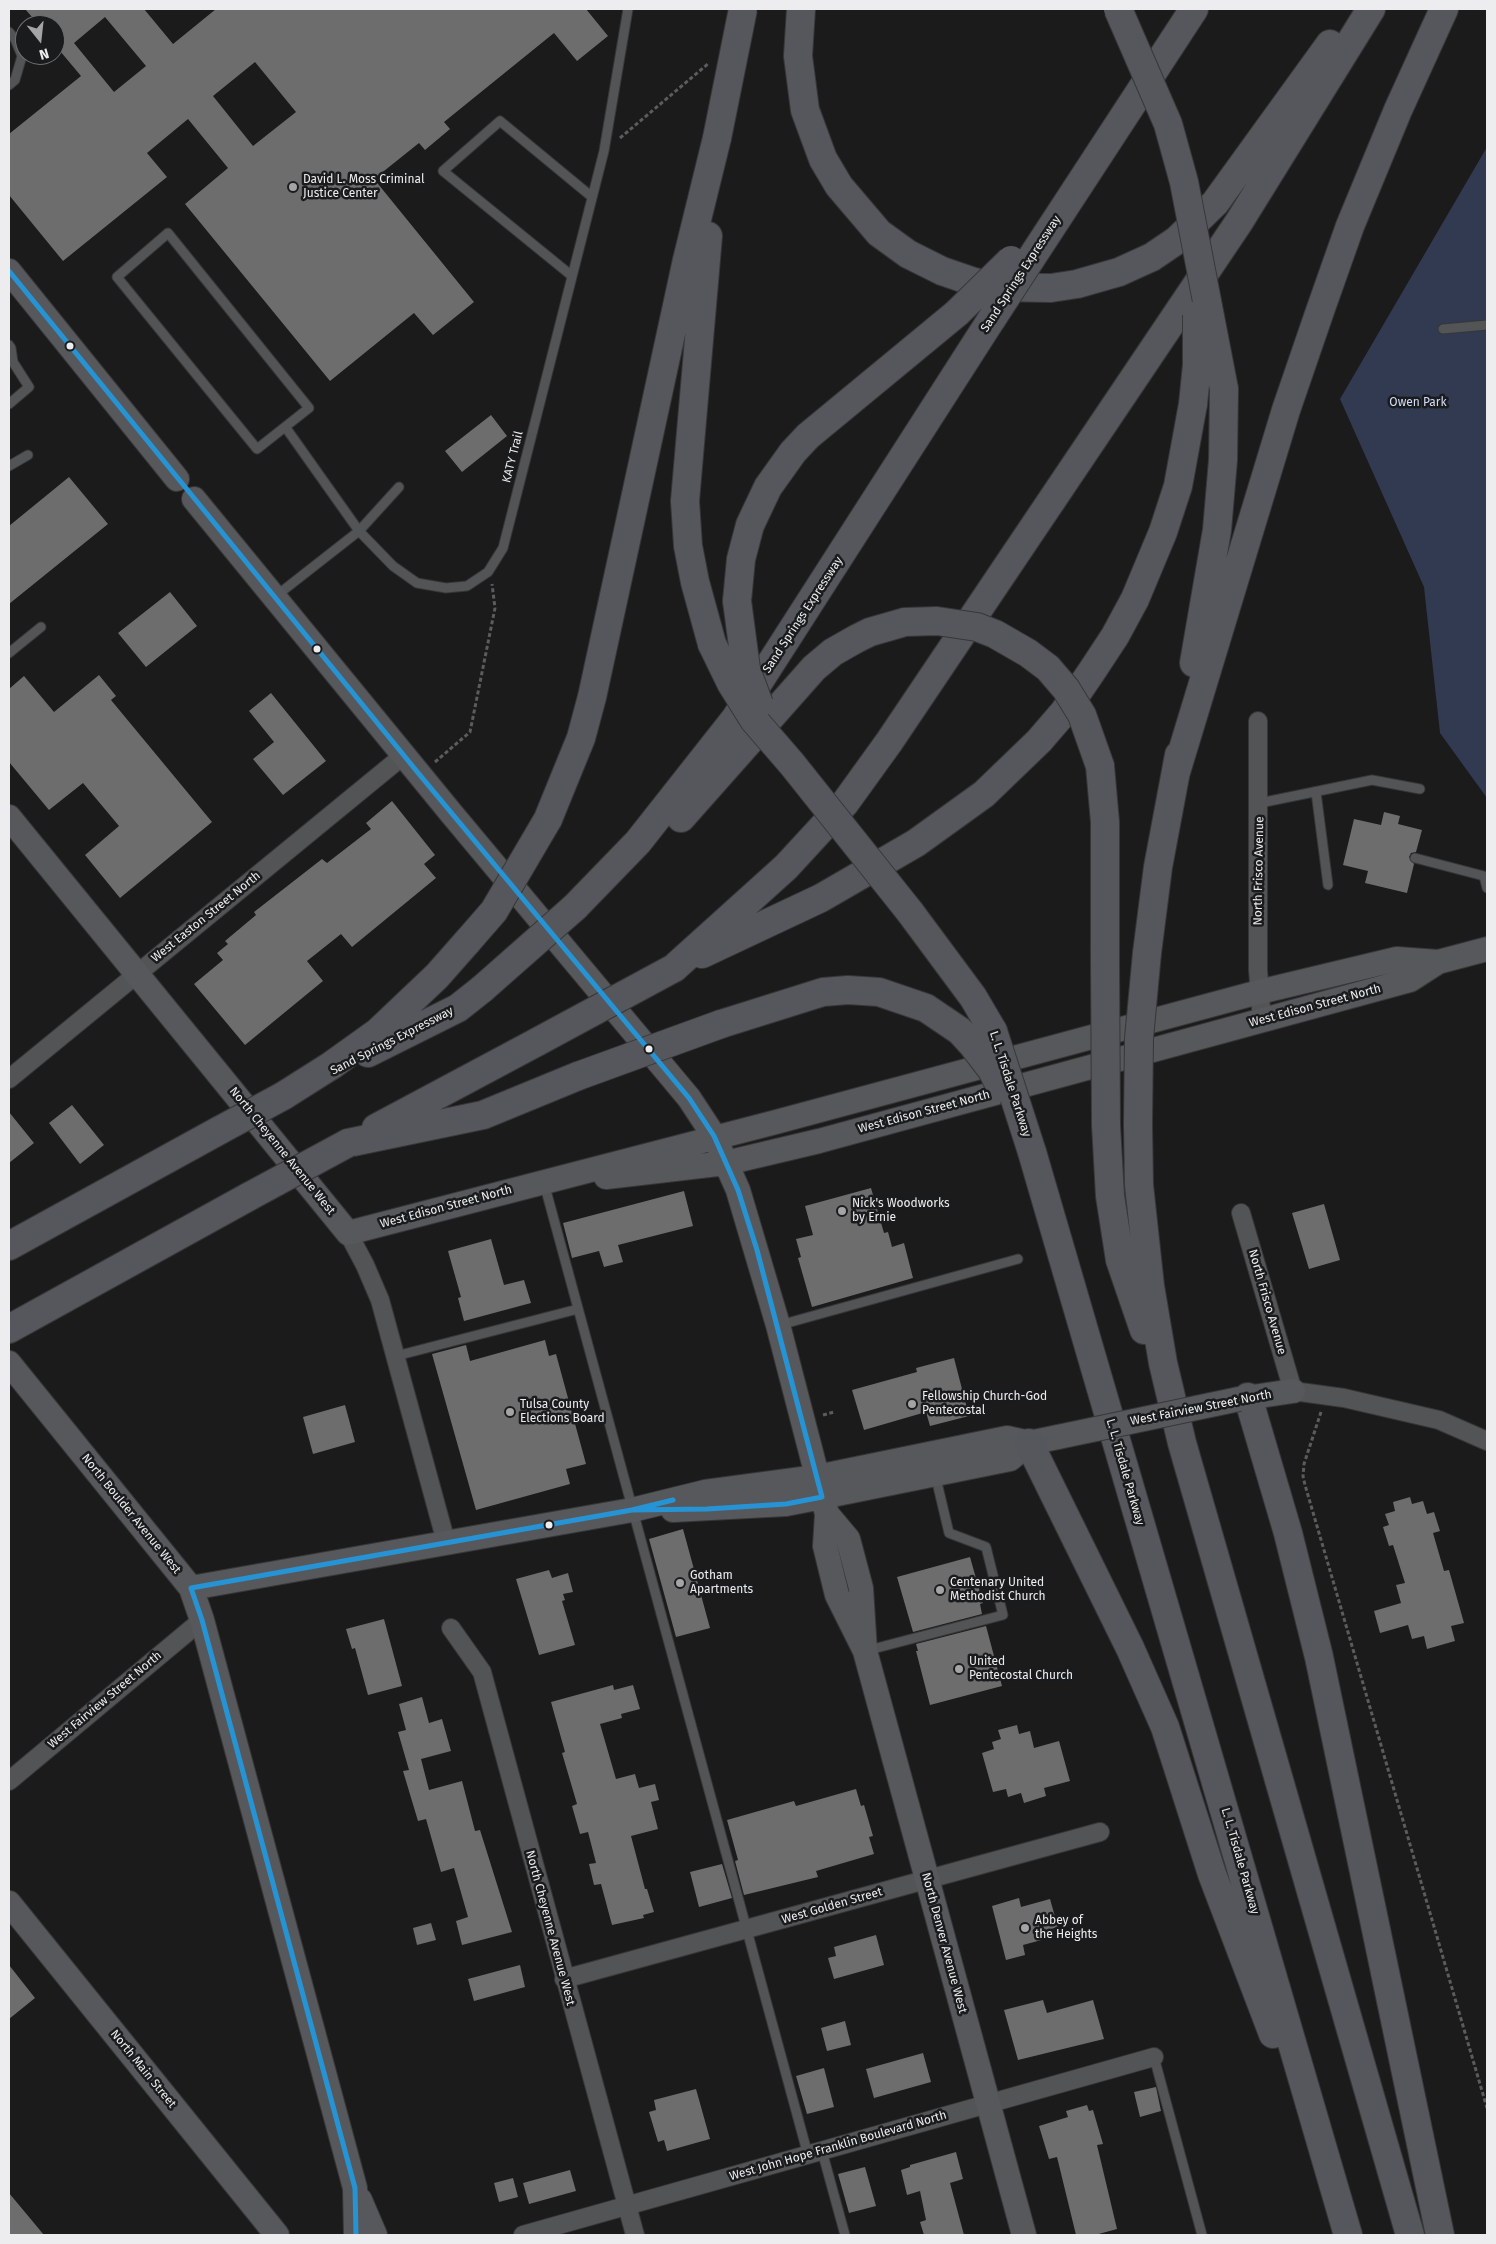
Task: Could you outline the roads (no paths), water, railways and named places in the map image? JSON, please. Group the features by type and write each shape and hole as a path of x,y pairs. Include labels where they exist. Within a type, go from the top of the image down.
{"highway":[{"path":"9,1246 283,1096 332,1065 378,1032 437,976 494,910 548,819 580,738 594,689 688,260 717,138 743,9"},
{"path":"801,9 798,56 800,86 812,134 823,159 839,186 879,233 908,254 942,271 974,282 996,287 1051,288 1119,272 1152,257 1177,240 1215,203 1355,9"},
{"path":"1118,9 1168,124 1184,182 1224,389 1223,460 1217,530 1158,867 1146,953 1139,1038 1139,1185 1153,1302 1163,1363 1182,1443"},
{"name":"Sand Springs Expressway","path":"283,1096 458,1008 575,907 638,842 735,720 992,320 1020,260 1064,206 1194,9"},
{"path":"674,968 786,867 845,803 889,742 1239,222 1371,9"},
{"path":"1176,772 1286,410 1320,311 1350,226 1398,110 1444,9"},
{"path":"717,138 685,501 688,546 695,582 712,644 731,683 754,720 792,764"},
{"path":"9,1329 250,1196 674,968 822,898 916,843 984,794 1039,741 1064,712 1115,636 1135,599 1163,532 1178,486 1193,404 1197,365 1197,320 1184,182"},
{"path":"792,764 759,703 746,669 737,601 741,559 750,524 768,487 793,452 808,436 1020,260"},
{"path":"575,907 661,840 814,668 833,652 870,632 905,622 937,621 978,627 995,634 1028,653 1048,668 1066,689 1082,715 1100,766 1105,822 1106,1125 1110,1196 1120,1260 1182,1443 1410,2235"},
{"name":"L. L. Tisdale Parkway","path":"792,764 910,912 974,997 993,1031 1032,1152 1348,2235"},
{"path":"348,1143 483,1115 578,1076 721,1024 801,997 839,990 879,992 926,1008 960,1031 992,1070 1032,1152"},
{"path":"1243,1398 1288,1533 1319,1657 1440,2235"},
{"path":"1029,1443 1126,1639 1165,1727 1212,1874 1340,2206"}],"street":[{"path":"9,271 177,479"},
{"name":"North Denver Avenue West","path":"194,499 689,1098 714,1136 738,1190 778,1325 822,1496 825,1546 838,1595 865,1651 1024,2235"},
{"name":"North Frisco Avenue","path":"1258,721 1260,803 1258,992 1262,1021"},
{"name":"West Easton Street North","path":"9,1079 404,755"},
{"name":"North Cheyenne Avenue West","path":"9,817 348,1233 374,1286 396,1356 446,1542"},
{"name":"West Edison Street North","path":"544,1182 660,1172 726,1163 818,1141 1410,980 1438,962 1487,948"},
{"name":"West Edison Street North","path":"348,1233 714,1136 776,1122 1258,992 1397,959 1438,962"},
{"name":"North Frisco Avenue","path":"1241,1213 1292,1391"},
{"name":"North Boulder Avenue West","path":"9,1363 191,1588 202,1620 355,2188 356,2235"},
{"name":"West Fairview Street North","path":"822,1496 1007,1438 1029,1443 1243,1398 1292,1391 1327,1395 1439,1420 1487,1441"},
{"name":"West Fairview Street North","path":"191,1588 632,1510 707,1509 786,1504 1010,1459 1029,1443"},
{"name":"West Fairview Street North","path":"9,1781 202,1620"},
{"name":"North Cheyenne Avenue West","path":"451,1628 482,1672 634,2235"},
{"name":"West Golden Street","path":"564,1979 745,1931 1100,1832"},
{"name":"North Main Street","path":"9,1903 277,2235"},
{"name":"West John Hope Franklin Boulevard North","path":"523,2235 1154,2057"},
{"path":"355,2188 375,2235"}],"lane":[{"name":"KATY Trail","path":"360,531 393,566 417,583 446,588 467,586 488,572 502,548 604,151 628,9"},
{"path":"9,32 22,56 15,80 9,85"},
{"path":"572,276 442,171 500,122 592,197"},
{"path":"168,233 309,408 286,428 258,449 117,277 168,233"},
{"path":"1443,329 1487,325"},
{"path":"9,345 13,362 29,387 9,404"},
{"path":"286,428 360,531"},
{"path":"9,466 28,455"},
{"path":"274,598 360,531 399,487"},
{"path":"9,652 41,627"},
{"path":"1260,803 1372,780 1420,789"},
{"path":"1316,792 1328,885"},
{"path":"1415,858 1484,876 1487,888"},
{"path":"544,1182 745,1931 815,2153 845,2235"},
{"path":"778,1325 1018,1259"},
{"path":"396,1356 578,1309"},
{"path":"865,1651 1003,1615 986,1547 949,1533 934,1474"},
{"path":"1154,2057 1202,2235"}],"place":[{"name":"David L. Moss Criminal Justice Center","path":"293,187"},
{"name":"Nick's Woodworks by Ernie","path":"842,1211"},
{"name":"Fellowship Church-God Pentecostal","path":"912,1404"},
{"name":"Tulsa County Elections Board","path":"510,1412"},
{"name":"Gotham Apartments","path":"680,1583"},
{"name":"Centenary United Methodist Church","path":"940,1590"},
{"name":"United Pentecostal Church","path":"959,1669"},
{"name":"Abbey of the Heights","path":"1025,1928"}],"park label":[{"name":"Owen Park","path":"1418,403"}]}
